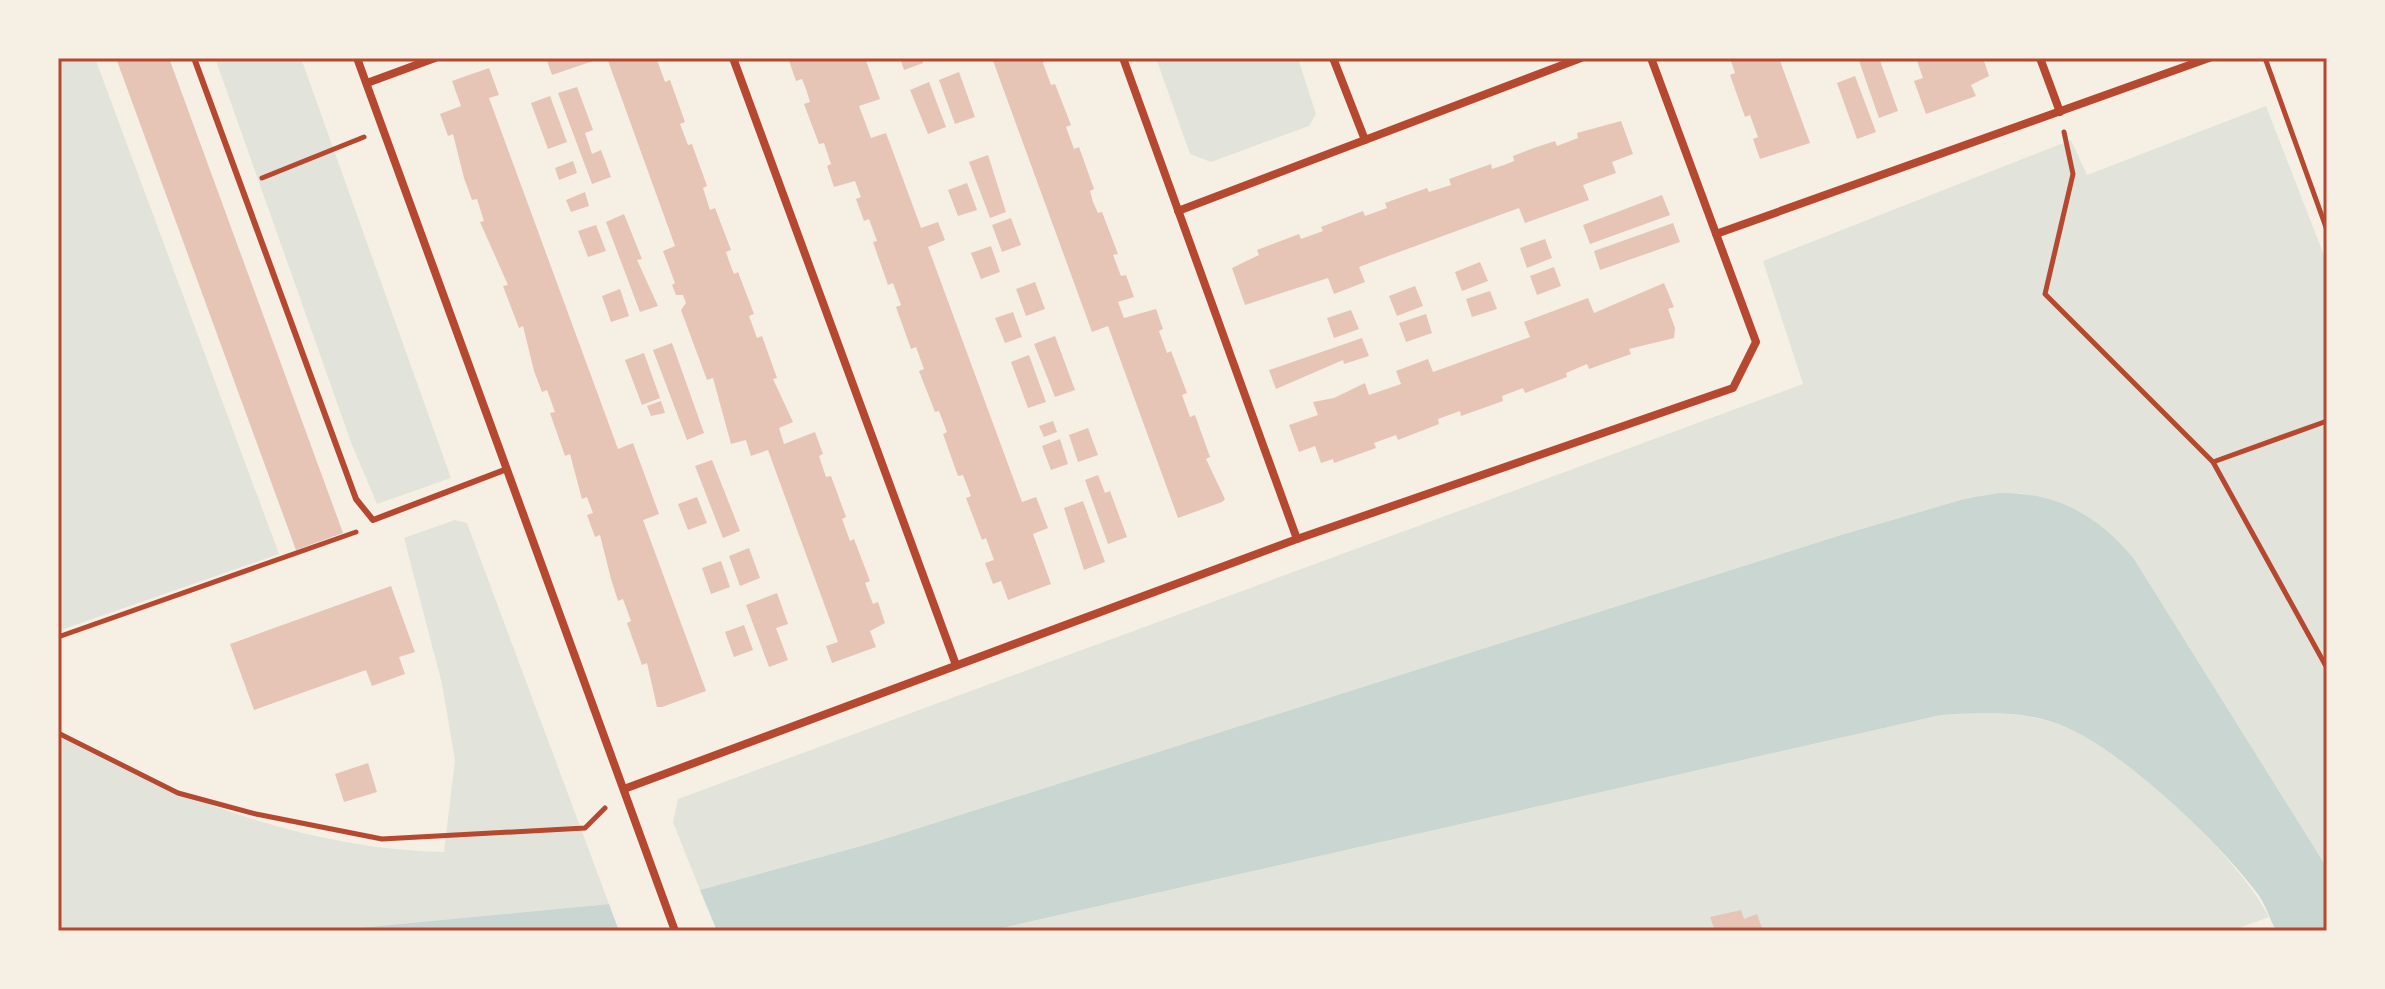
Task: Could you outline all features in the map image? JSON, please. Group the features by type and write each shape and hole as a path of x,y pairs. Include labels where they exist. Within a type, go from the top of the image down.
{"street":[{"path":"357,58 675,931"},
{"path":"367,83 435,58"},
{"path":"733,58 956,665"},
{"path":"1123,58 1297,539"},
{"path":"1333,58 1365,140"},
{"path":"1178,211 1581,58"},
{"path":"624,789 1297,539 1733,388 1756,342 1651,58"},
{"path":"2040,58 2060,112"},
{"path":"1716,234 2209,58"}],"lane":[{"path":"194,58 356,499 373,520 507,469"}],"path":[{"path":"2265,58 2327,230"},
{"path":"2060,112 2073,174 2045,294 2213,462 2327,668"},
{"path":"241,186 383,128"},
{"path":"2318,206 2327,203"},
{"path":"2213,462 2327,421"},
{"path":"58,637 352,535 373,520"},
{"path":"58,733 178,793 256,814 382,839 585,828 624,789"}],"shaded area":[{"path":"58,58 95,58 279,554 58,631"},
{"path":"215,58 301,58 451,478 377,504 352,445"},
{"path":"1156,58 1298,58 1316,114 1309,126 1211,162 1190,154"},
{"path":"2266,106 2327,263 2327,868 2134,559 2022,493 1964,499 1841,535 872,843 700,890 673,822 678,799 1803,384 1763,261 2071,140 2087,175"},
{"path":"1999,493 2039,497 2074,509 2106,530 2134,559 2327,868 2327,931 2276,931 2260,897 2196,825 2143,778 2091,740 2053,722 2022,715 1990,713 1941,715 989,931 717,931 700,890 872,843 1841,535 1964,499"},
{"path":"455,520 467,523 609,904 326,931 58,931 58,736 197,800 293,831 393,849 444,852 455,760 442,684 404,538"},
{"path":"1983,712 2057,723 2092,740 2120,759 2209,839 2255,894 2269,917 2231,931 989,931 1941,715"},
{"path":"609,904 619,931 326,931"}],"building":[{"path":"116,58 169,58 343,533 296,550"},
{"path":"546,58 599,58 599,59 552,75"},
{"path":"607,58 663,58 657,60 665,82 670,80 685,122 680,124 688,145 692,144 707,186 703,188 710,210 715,208 731,250 726,252 730,264 734,274 738,272 754,314 749,316 757,338 762,336 777,378 773,379 793,422 779,428 784,444 815,432 823,454 819,456 826,477 831,476 846,517 842,519 850,541 854,539 870,581 865,583 873,604 878,602 885,623 870,631 876,647 832,663 826,646 838,642 768,450 751,456 746,440 731,444 713,378 707,380 681,310 686,303 683,295 676,295 672,285 675,283 663,251 675,246"},
{"path":"788,58 865,58 880,99 859,106 871,138 886,133 921,228 938,222 945,240 928,247 1022,502 1036,497 1048,528 1033,534 1051,584 1008,600 1001,581 993,584 985,563 994,560 986,538 982,540 966,498 971,496 963,475 958,476 943,434 947,432 939,411 935,412 919,371 924,369 916,347 911,349 896,307 901,305 893,283 888,285 873,242 877,241 869,219 864,221 856,199 861,197 855,181 834,187 824,143 819,144 804,104 810,102 806,89 802,79 796,81"},
{"path":"900,58 922,58 923,63 904,70"},
{"path":"992,58 1047,58 1043,63 1071,125 1066,127 1074,149 1079,147 1094,189 1090,191 1093,202 1098,213 1102,212 1118,254 1113,255 1121,276 1126,275 1134,297 1118,302 1124,318 1156,309 1163,329 1159,331 1167,353 1171,351 1187,393 1182,395 1190,417 1195,415 1210,457 1206,459 1225,499 1222,502 1178,518 1108,326 1092,332"},
{"path":"1730,58 1779,58 1810,143 1760,159 1753,139 1758,137 1750,115 1745,117 1730,75 1735,73"},
{"path":"1858,58 1879,58 1898,111 1879,118"},
{"path":"1916,58 1983,58 1989,76 1971,85 1976,96 1926,114 1914,81 1923,78"},
{"path":"489,68 499,95 489,98 618,449 633,443 659,514 643,520 706,691 662,707 657,707 647,663 642,665 627,623 631,621 623,599 618,601 600,535 595,537 587,515 593,513 587,497 582,499 570,454 565,456 550,413 555,412 547,390 542,392 534,371 523,326 519,328 503,286 508,285 480,222 484,221 477,199 472,200 464,178 453,134 448,136 440,114 461,106 452,81"},
{"path":"959,72 975,117 955,124 939,80"},
{"path":"1855,76 1876,132 1857,139 1837,83"},
{"path":"929,82 946,127 928,134 910,90"},
{"path":"577,87 593,130 585,133 592,154 601,150 611,177 592,184 558,93"},
{"path":"550,96 567,142 548,149 531,103"},
{"path":"1621,121 1633,154 1612,162 1616,173 1583,185 1589,200 1525,223 1519,208 1391,255 1359,267 1365,282 1334,294 1328,278 1245,305 1232,268 1259,255 1257,250 1299,234 1301,239 1323,231 1321,227 1363,211 1365,216 1387,208 1385,203 1427,188 1429,192 1451,185 1449,179 1491,164 1492,169 1504,165 1514,161 1513,156 1534,148 1555,141 1557,146 1578,138 1577,133"},
{"path":"988,155 1006,212 990,218 969,162"},
{"path":"573,161 577,173 559,180 555,168"},
{"path":"967,183 977,210 958,216 948,190"},
{"path":"585,192 589,206 571,212 566,200"},
{"path":"1662,195 1670,215 1590,244 1583,225"},
{"path":"624,214 642,259 637,260 658,306 640,312 606,222"},
{"path":"1011,218 1021,245 1002,252 992,225"},
{"path":"1673,223 1680,242 1600,270 1594,251"},
{"path":"596,225 606,251 588,257 578,231"},
{"path":"1545,239 1552,258 1527,268 1520,248"},
{"path":"991,246 1000,272 981,279 971,253"},
{"path":"1480,262 1488,281 1462,291 1455,272"},
{"path":"1554,267 1561,286 1537,295 1530,276"},
{"path":"1035,282 1045,309 1026,316 1016,289"},
{"path":"1664,283 1674,307 1668,309 1675,328 1674,338 1629,349 1631,354 1589,369 1587,364 1566,373 1567,377 1525,393 1523,388 1502,396 1503,401 1461,416 1460,411 1438,419 1439,424 1398,440 1396,435 1374,443 1376,448 1334,463 1333,459 1321,463 1315,446 1299,452 1289,425 1318,415 1313,402 1334,398 1365,383 1369,395 1401,384 1396,371 1428,359 1433,372 1530,337 1524,322 1588,298 1594,313"},
{"path":"1415,286 1423,306 1397,316 1389,296"},
{"path":"620,289 629,316 611,322 602,296"},
{"path":"1490,291 1497,309 1472,317 1466,299"},
{"path":"1351,310 1359,329 1334,338 1327,318"},
{"path":"1013,312 1022,337 1005,343 995,318"},
{"path":"1426,314 1432,333 1406,342 1399,323"},
{"path":"1055,336 1075,390 1055,397 1034,344"},
{"path":"1362,338 1369,356 1344,364 1343,360 1276,389 1269,370"},
{"path":"672,343 704,433 687,440 653,350"},
{"path":"644,353 660,398 642,405 625,360"},
{"path":"1029,355 1046,402 1028,408 1011,362"},
{"path":"661,401 665,413 651,416 647,406"},
{"path":"1053,421 1057,432 1044,437 1039,426"},
{"path":"1088,428 1098,455 1078,462 1069,435"},
{"path":"1060,439 1068,464 1051,470 1042,446"},
{"path":"712,460 740,531 723,538 695,466"},
{"path":"1098,475 1105,493 1110,491 1127,537 1108,544 1085,480"},
{"path":"697,497 707,523 688,530 678,504"},
{"path":"1083,501 1105,562 1084,570 1064,508"},
{"path":"749,548 760,578 740,586 729,556"},
{"path":"721,561 730,587 711,594 702,568"},
{"path":"391,586 415,652 399,657 405,674 372,686 366,670 254,710 230,644"},
{"path":"777,593 788,624 776,628 788,660 769,667 746,605"},
{"path":"744,625 753,650 734,657 725,632"},
{"path":"368,763 377,792 344,802 335,774"},
{"path":"1741,910 1744,919 1757,914 1763,931 1715,931 1710,917"}]}
